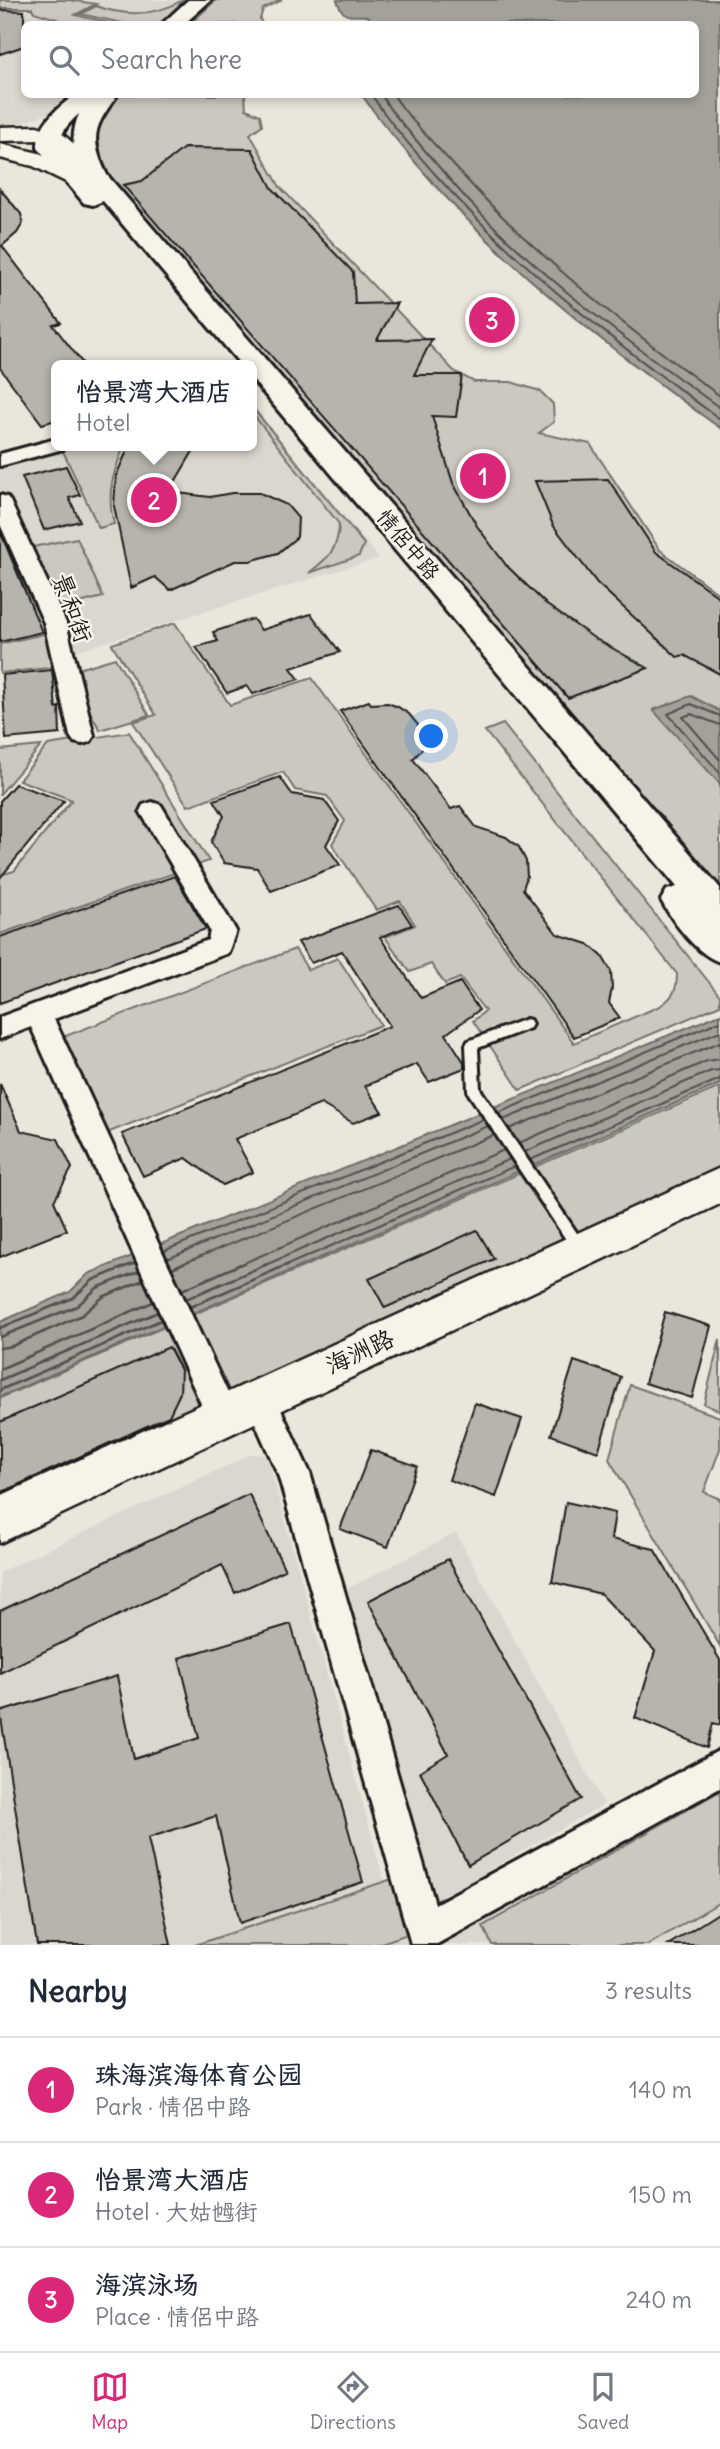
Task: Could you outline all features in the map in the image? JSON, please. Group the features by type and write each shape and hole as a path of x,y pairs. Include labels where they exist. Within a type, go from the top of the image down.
{"highway":[{"path":"176,21 201,0"},
{"path":"193,21 216,0"},
{"path":"47,132 93,98"},
{"path":"87,179 84,134 95,98"},
{"name":"情侣中路","path":"47,132 50,148 87,179 237,360"},
{"name":"情侣中路","path":"87,179 228,360"},
{"name":"情侣中路","path":"258,385 720,913"},
{"name":"情侣中路","path":"258,385 720,947"}],"street":[{"path":"0,132 91,98"},
{"path":"0,132 47,132"},
{"path":"0,140 47,132"},
{"path":"0,151 31,156 87,179"},
{"path":"0,460 51,446"},
{"name":"景和街","path":"0,501 55,623 82,736"},
{"path":"0,1028 219,946 223,930 152,811"},
{"path":"38,1013 181,1326 241,1408 294,1473 424,1931 720,1768"},
{"name":"海洲路","path":"0,1520 720,1185"}],"lane":[{"path":"526,1024 472,1045 474,1090 580,1250"}],"shaded area":[{"path":"0,0 200,0 176,21 21,21 21,98 80,98 56,110 0,130"},
{"path":"0,0 69,0 96,4 75,15 100,21 63,21 34,12 32,8 0,8"},
{"path":"183,0 197,0 172,21 112,21 81,14 96,6 118,12 140,13"},
{"path":"216,0 282,0 263,9 261,21 193,21"},
{"path":"108,98 245,98 246,109 260,115 262,125 250,134 280,187 454,371 474,382 511,382 540,391 553,404 554,422 539,433 590,444 660,550 720,595 720,904 109,185 89,150 93,114"},
{"path":"257,411 379,558 63,655 0,501 0,461 51,447 51,451 257,451"},
{"path":"257,413 364,544 359,556 309,573 331,552 337,540 339,524 257,419"},
{"path":"63,451 122,451 112,484 114,524 99,528"},
{"path":"77,538 103,597 59,608 33,547"},
{"path":"175,623 230,705 312,678 574,1043 660,1006 673,993 677,974 485,731 503,724 720,996 720,1005 520,1090 473,1021 485,1011 460,978 445,984 431,964 410,972 385,937 415,925 400,901 376,910 332,844 345,821 327,796 295,790 283,772 188,806 133,722 156,715 112,644"},
{"path":"52,632 59,667 0,673 0,644"},
{"path":"115,658 149,715 100,730 68,672"},
{"path":"129,732 209,861 0,934 0,875 14,871 72,800 19,780 48,745"},
{"path":"41,746 0,794 0,750"},
{"path":"295,949 308,970 338,958 381,1025 107,1133 60,1038"},
{"path":"720,1087 720,1172 0,1519 0,1398"},
{"path":"720,1339 720,1411 704,1404"},
{"path":"630,1385 720,1417 720,1449 704,1492 720,1499 720,1646 609,1459"},
{"path":"252,1454 264,1455 270,1466 400,1939 424,1931 720,1771 720,1945 0,1945 0,1572"},
{"path":"456,1533 604,1804 433,1902 343,1591"},
{"path":"720,1791 720,1902 648,1945 492,1945 483,1926"},
{"path":"395,1878 411,1933 375,1945 195,1945"}],"water":[{"path":"337,0 720,0 720,428 598,337 521,271 449,200 387,129 364,98 699,98 699,21 366,21 368,16 345,14"},
{"path":"691,696 720,711 720,784 653,710"},
{"path":"720,1014 720,1084 0,1397 0,1322 70,1292 88,1274"}],"building":[{"path":"0,10 24,11 24,21 21,21 21,47 0,54"},
{"path":"184,148 252,149 272,188 353,272 355,304 397,303 377,340 432,339 414,375 462,375 456,417 432,416 453,483 477,526 506,565 547,605 594,638 648,668 568,698 123,185 142,181"},
{"path":"0,189 21,214 23,223 17,233 2,246 61,323 53,325 80,360 51,360 51,421 42,424 0,368"},
{"path":"127,451 193,451 169,492 210,497 232,493 260,493 287,505 298,518 297,537 278,553 250,561 235,561 170,590 155,577 131,588 114,506 116,476"},
{"path":"66,466 80,495 69,498 80,521 44,530 22,477"},
{"path":"608,479 656,552 720,598 720,674 684,655 677,657 597,583 553,525 535,481"},
{"path":"0,531 42,632 0,642"},
{"path":"311,614 340,652 291,668 299,679 253,694 247,686 227,693 196,647 218,641 213,632 253,619 261,630"},
{"path":"52,670 56,708 59,707 60,734 6,739 2,675"},
{"path":"369,701 371,704 388,703 398,707 409,714 418,725 426,745 413,759 451,809 460,806 476,827 506,837 519,847 526,861 527,876 523,889 557,934 588,944 602,956 611,971 609,1003 620,1018 574,1037 340,711"},
{"path":"280,777 292,794 324,800 339,821 326,845 340,865 271,891 257,868 224,863 211,842 224,816 214,800"},
{"path":"15,784 64,801 0,878 0,801"},
{"path":"175,876 206,929 0,1003 0,937"},
{"path":"399,905 412,925 380,937 421,998 460,982 479,1010 446,1034 464,1062 464,1068 429,1082 417,1064 365,1086 382,1112 353,1123 321,1104 235,1139 253,1172 223,1185 186,1158 143,1176 122,1134 390,1026 342,951 311,963 298,942"},
{"path":"0,1084 21,1131 58,1139 72,1168 54,1201 67,1230 0,1257"},
{"path":"477,1230 494,1259 385,1308 369,1279"},
{"path":"665,1312 711,1326 692,1398 645,1383"},
{"path":"169,1347 181,1370 180,1393 169,1416 0,1493 0,1422"},
{"path":"574,1361 621,1377 598,1452 551,1435"},
{"path":"475,1403 522,1419 496,1497 449,1480"},
{"path":"371,1450 417,1466 388,1547 340,1529"},
{"path":"249,1494 285,1570 235,1593 222,1565 0,1673 0,1611"},
{"path":"566,1502 615,1513 611,1539 654,1549 720,1660 720,1725 713,1723 707,1748 635,1718 655,1651 601,1594 552,1582"},
{"path":"448,1559 581,1799 468,1865 420,1771 448,1754 368,1601"},
{"path":"291,1624 363,1882 240,1923 216,1816 148,1838 171,1945 37,1945 0,1712 117,1676 134,1759 199,1738 179,1658"},
{"path":"720,1912 720,1945 668,1945"}],"place":[{"name":"海滨泳场","path":"492,320"},
{"name":"珠海滨海体育公园","path":"483,476"},
{"name":"怡景湾大酒店","path":"154,500"}]}
